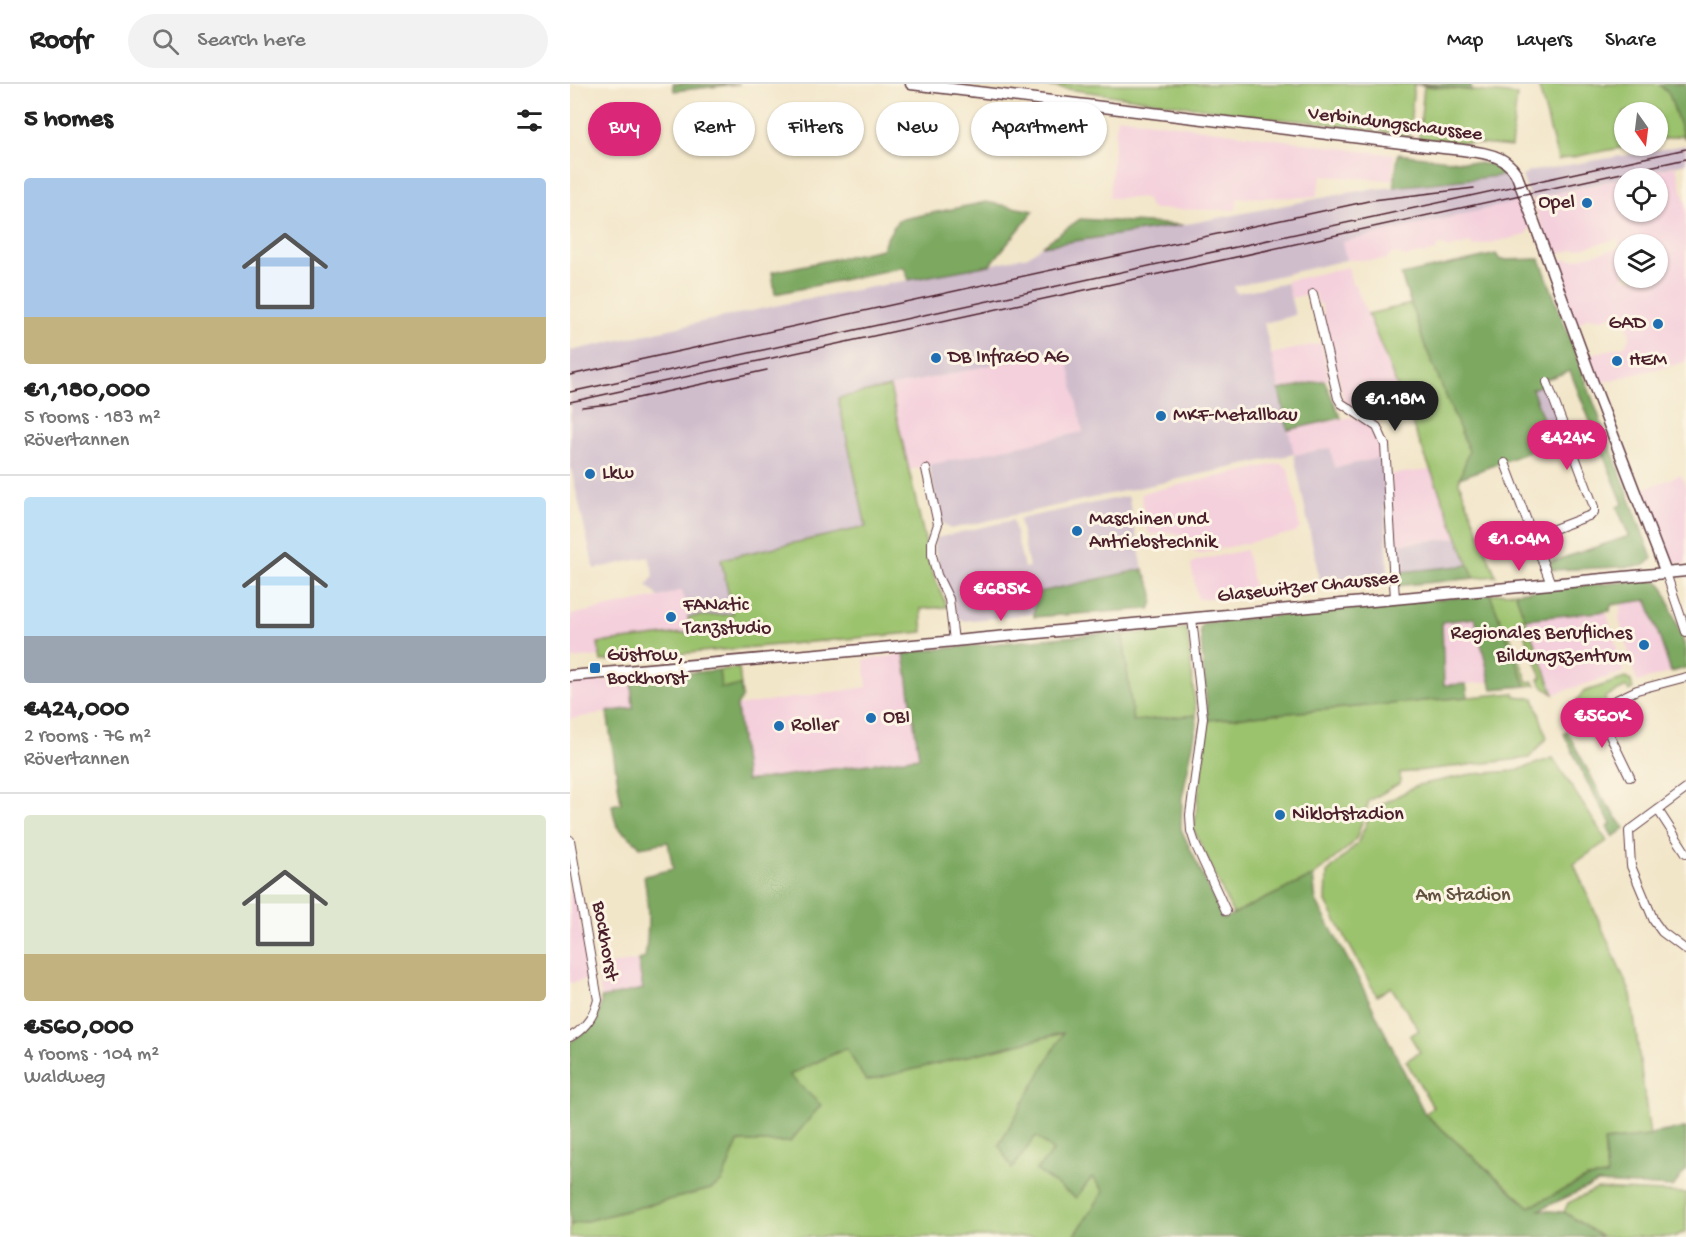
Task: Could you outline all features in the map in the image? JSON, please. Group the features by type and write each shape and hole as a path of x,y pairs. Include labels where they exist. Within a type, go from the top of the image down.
{"main road":[{"name":"Verbindungschaussee","path":"911,84 1457,150 1490,155 1505,161 1519,181 1666,573"},
{"name":"Glasewitzer Chaussee","path":"570,676 1686,571"}],"street":[{"path":"1313,294 1338,398 1341,403 1377,427 1385,445 1395,598"},
{"path":"1533,537 1594,512 1547,382"},
{"path":"1505,463 1551,584"},
{"path":"926,469 938,524 932,542 932,555 937,575 949,599 954,641"},
{"path":"1666,573 1686,632"},
{"path":"1192,618 1203,718 1190,815 1191,831 1226,911"},
{"path":"1630,777 1597,709 1638,690 1686,677"},
{"path":"1686,789 1629,831 1631,866 1654,921 1662,932 1686,950"},
{"path":"1658,810 1686,853"},
{"name":"Bockhorst","path":"570,840 598,1000 589,1022 570,1037"}],"shaded area":[{"path":"1117,117 1394,154 1393,180 1322,176 1316,197 1238,198 1236,210 1151,209 1146,198 1109,198"},
{"path":"1686,145 1686,163 1664,168 1614,168 1614,180 1530,199 1522,176 1527,172 1621,156 1668,156 1668,148"},
{"path":"1676,166 1686,205 1686,362 1599,383 1587,355 1625,346 1630,336 1627,324 1631,322 1628,313 1601,319 1587,317 1584,321 1575,324 1555,264 1565,259 1570,260 1614,249 1614,288 1668,288 1668,234 1614,234 1614,240 1556,254 1551,253 1532,199 1614,180 1614,222 1668,222 1667,168"},
{"path":"1509,175 1521,201 1342,242 1346,260 1234,286 1236,293 1287,283 1295,315 1264,323 1294,454 950,529 941,522 929,465 1083,432 1065,349 838,398 866,527 722,559 733,614 688,617 682,590 659,597 647,585 654,576 649,557 594,569 570,464 570,351 802,300 990,265 1028,256 1042,246 1182,225 1358,191"},
{"path":"1521,201 1530,227 1526,235 1472,247 1471,243 1446,249 1446,246 1436,246 1437,251 1403,257 1392,254 1385,260 1346,260 1341,242"},
{"path":"1348,267 1352,284 1355,284 1408,413 1377,421 1344,401 1321,303 1318,304 1315,293 1291,298 1287,281"},
{"path":"1321,343 1329,379 1279,390 1271,354"},
{"path":"1065,348 1083,432 908,470 890,387"},
{"path":"1545,384 1569,449 1559,452 1532,389"},
{"path":"1351,417 1363,421 1378,436 1383,457 1334,468 1330,448 1294,455 1288,430"},
{"path":"1330,448 1335,468 1383,457 1388,576 1320,581 1294,455"},
{"path":"1281,463 1288,468 1300,528 1296,532 1198,554 1188,547 1185,538 1180,535 1172,532 1152,535 1148,532 1141,496 1143,493"},
{"path":"1431,470 1458,538 1394,544 1391,474"},
{"path":"1681,475 1686,488 1686,564 1675,563 1665,553 1640,490"},
{"path":"1128,496 1143,569 1035,593 1034,614 962,621 956,617 953,599 941,577 934,546 936,538 1013,520 1024,568 1029,567 1019,519"},
{"path":"1458,538 1469,565 1400,572 1398,544"},
{"path":"1246,550 1256,595 1198,599 1191,565 1195,561"},
{"path":"682,590 691,632 598,643 601,656 570,659 570,615"},
{"name":"Regionales Berufliches Bildungszentrum","path":"1648,600 1671,672 1637,682 1619,619 1622,603"},
{"path":"1606,611 1624,672 1554,694 1525,619"},
{"path":"1475,618 1490,682 1444,686 1442,621"},
{"path":"904,654 920,757 746,781 737,706 867,687 864,660"},
{"path":"631,678 633,708 570,719 570,684"},
{"path":"570,861 590,979 570,983"},
{"path":"638,960 643,989 601,998 596,967"}],"green space":[{"path":"673,84 740,84 674,91"},
{"path":"1033,84 1414,84 1409,136"},
{"path":"1411,84 1471,84 1471,90"},
{"path":"1538,84 1659,84 1669,94 1683,135 1668,138 1668,102 1614,102 1614,149 1558,160"},
{"path":"1659,84 1686,84 1686,138 1684,138 1669,94"},
{"path":"1424,86 1517,95 1511,147 1419,138"},
{"path":"1398,154 1493,165 1504,169 1509,175 1394,187"},
{"path":"986,202 1034,211 990,265 909,280 904,267 775,294 772,272 882,249 898,220"},
{"path":"1080,219 1182,225 1042,246"},
{"path":"1496,254 1500,260 1540,259 1652,558 1643,566 1553,570 1548,563 1629,536 1617,507 1623,504 1570,371 1544,380 1545,384 1532,389 1545,424 1548,424 1555,442 1460,478 1469,451 1424,343 1401,275"},
{"path":"1411,304 1424,343 1469,451 1459,482 1496,576 1474,578 1368,314"},
{"path":"1324,380 1341,418 1288,430 1279,390"},
{"path":"890,387 932,571 947,607 921,609 923,632 601,661 598,643 691,632 688,617 733,614 721,559 866,527 838,398"},
{"path":"1469,565 1474,578 1397,586 1397,574 1400,572"},
{"path":"1143,569 1153,594 1150,609 1034,617 1035,593"},
{"path":"1647,580 1659,582 1663,586 1686,649 1686,668 1671,672 1647,600 1611,605 1610,611 1525,619 1515,592"},
{"path":"1515,592 1554,694 1540,682 1539,679 1542,677 1522,627 1509,633 1528,682 1533,681 1536,685 1526,686 1490,594"},
{"path":"1490,594 1526,686 1492,689 1475,618 1442,622 1444,685 1466,684 1468,697 1208,720 1200,628 1204,623"},
{"path":"1187,628 1196,715 1133,722 1123,635"},
{"path":"1117,632 1123,635 1133,721 1196,715 1197,724 1182,798 1181,829 1223,919 1313,876 1316,901 1359,980 1425,1114 1529,1207 1587,1178 1607,1176 1604,1141 1650,1136 1655,1133 1686,1128 1686,1170 1673,1187 1597,1183 1539,1210 1564,1212 1602,1237 1074,1237 1104,1191 1092,1177 1076,1198 1036,1170 1053,1151 1036,1136 1012,1169 999,1145 1063,1033 866,1081 846,1048 789,1075 821,1105 790,1142 738,1142 722,1181 711,1189 570,1225 570,1042 593,1024 599,1014 601,998 643,989 638,960 645,958 647,937 648,907 644,876 673,869 668,842 640,847 619,828 614,815 612,805 621,803 607,712 633,708 631,678 719,670 721,688 741,686 742,697 737,706 746,781 919,757 904,654"},
{"path":"739,668 741,686 720,688 719,670"},
{"path":"1625,678 1631,681 1633,689 1629,691 1627,687 1605,697 1606,702 1576,701 1583,692"},
{"name":"Niklotstadion","path":"1514,693 1515,696 1534,698 1547,738 1529,758 1400,773 1400,783 1369,801 1357,837 1351,845 1313,876 1233,914 1194,830 1208,720"},
{"path":"1567,731 1603,799 1625,828 1613,837 1607,827 1611,824 1587,782 1564,734"},
{"name":"Am Stadion","path":"1553,758 1607,841 1574,864 1631,994 1650,1136 1605,1141 1607,1176 1587,1178 1530,1207 1425,1114 1433,1107 1406,1061 1420,1052 1410,1036 1419,1030 1391,987 1377,996 1326,902 1327,873 1357,844 1373,809 1418,785 1472,774 1514,771"},
{"path":"1064,1033 999,1145 1012,1168 1036,1135 1053,1151 1037,1170 1076,1198 1092,1177 1104,1191 1074,1237 570,1237 570,1225 711,1189 722,1181 738,1142 790,1142 789,1075 847,1048 866,1081"},
{"path":"1597,1189 1686,1193 1686,1231 1675,1237 1602,1237 1564,1212 1568,1203"}],"railway":[{"path":"570,392 1686,149"},
{"path":"570,402 1686,159"},
{"path":"570,375 1373,200 1474,188"},
{"path":"582,407 610,404 767,370"}],"place":[{"name":"Opel","path":"1587,203"},
{"name":"GAD","path":"1658,324"},
{"name":"DB InfraGO AG","path":"936,358"},
{"name":"HEM","path":"1617,361"},
{"name":"MKF-Metallbau","path":"1161,416"},
{"name":"Lkw","path":"590,474"},
{"name":"Maschinen und Antriebstechnik","path":"1077,531"},
{"name":"FANatic Tanzstudio","path":"671,617"},
{"name":"Regionales Berufliches Bildungszentrum","path":"1644,645"},
{"name":"Güstrow, Bockhorst","path":"595,668"},
{"name":"OBI","path":"871,718"},
{"name":"Roller","path":"779,726"},
{"name":"Niklotstadion","path":"1280,815"}]}
